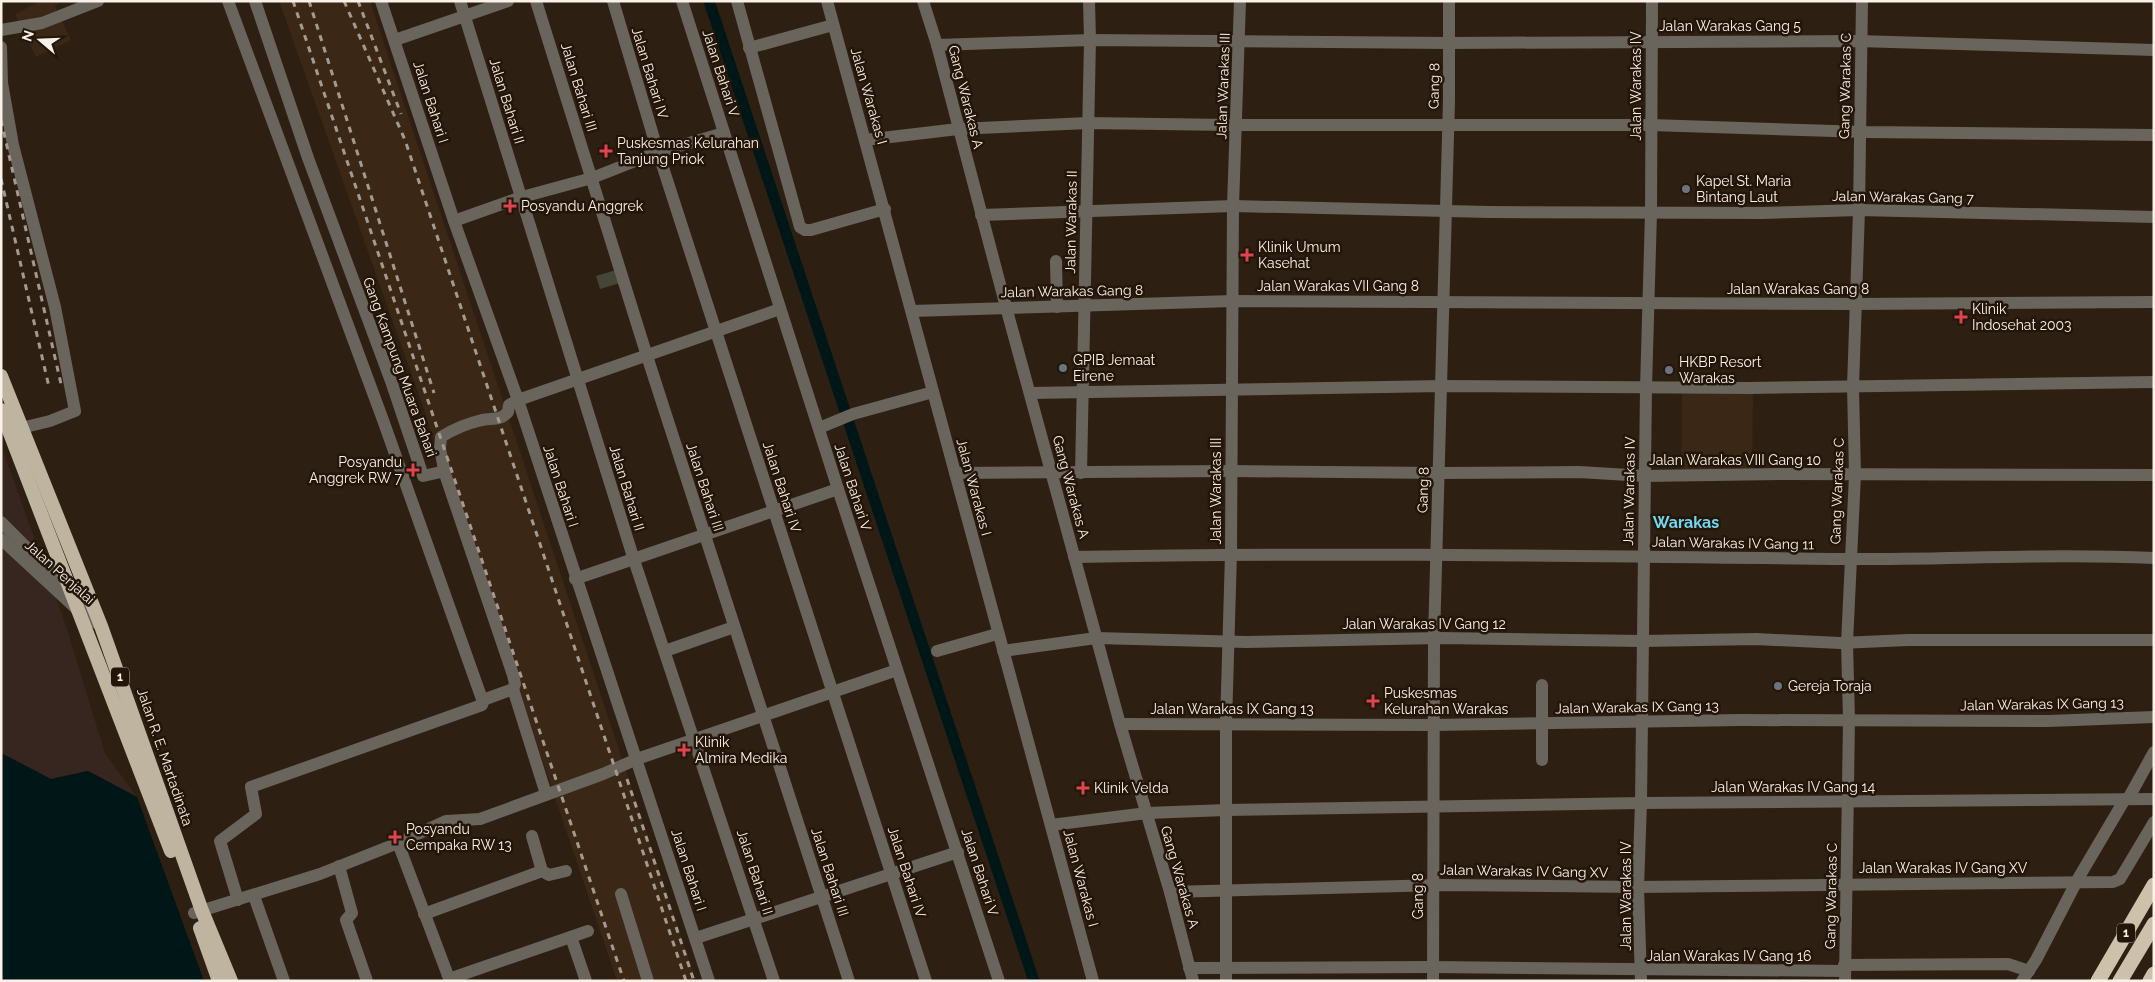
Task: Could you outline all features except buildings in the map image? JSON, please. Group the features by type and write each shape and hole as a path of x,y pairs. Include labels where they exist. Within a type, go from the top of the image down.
{"highway":[{"name":"Jalan R. E. Martadinata","path":"1,376 11,432 198,912 231,981"},
{"name":"Jalan R. E. Martadinata","path":"1,410 101,626 198,912 219,981"},
{"name":"1","path":"2098,981 2154,885"},
{"name":"1","path":"2120,981 2154,924"},
{"path":"2150,981 2154,974"}],"street":[{"path":"1,30 42,22 84,4 98,1"},
{"path":"228,1 405,482 482,700 482,705 254,785 250,790 256,814 221,839 220,842 238,900"},
{"name":"Gang Kampung Muara Bahari","path":"255,1 308,158 392,384 423,476 441,472 445,474"},
{"name":"Jalan Bahari I","path":"381,1 454,221 518,400 575,579 637,758 709,981"},
{"name":"Jalan Bahari II","path":"460,1 634,560 695,738 774,981"},
{"path":"394,40 508,1"},
{"name":"Jalan Bahari III","path":"536,1 762,716 849,981"},
{"name":"Jalan Bahari IV","path":"613,1 658,152 926,981"},
{"name":"Jalan Bahari V","path":"682,1 838,490 999,981"},
{"path":"737,1 748,48 801,227 811,230 884,205"},
{"name":"Jalan Warakas I","path":"827,1 884,205 997,634 1093,981"},
{"name":"Gang Warakas A","path":"923,1 937,45 981,215 1096,638 1170,892 1193,981"},
{"name":"Jalan Warakas II","path":"1081,473 1090,40 1089,1"},
{"name":"Jalan Warakas III","path":"1226,975 1226,724 1231,554 1233,206 1240,1"},
{"name":"Gang 8","path":"1433,981 1434,638 1442,386 1449,1"},
{"name":"Jalan Warakas IV","path":"1641,975 1638,887 1641,803 1644,476 1651,213 1652,1"},
{"name":"Gang Warakas C","path":"1844,972 1849,720 1847,643 1855,474 1853,387 1859,210 1862,1"},
{"path":"748,48 833,25"},
{"path":"937,45 1090,40 1240,43"},
{"name":"Jalan Warakas Gang 5","path":"1240,43 1861,41 2154,50"},
{"path":"1,47 2,82 13,145 54,307 76,411 11,432"},
{"path":"865,140 958,129 1088,123 1448,126 1651,125 1860,132 2154,135"},
{"path":"454,221 522,197 592,178 658,152 724,133"},
{"path":"981,215 1086,213 1233,206"},
{"name":"Jalan Warakas Gang 7","path":"1233,206 1651,213 1762,213 1859,210 2154,216"},
{"path":"1056,261 1057,307"},
{"name":"Jalan Warakas Gang 8","path":"912,311 1233,301"},
{"name":"Jalan Warakas VII Gang 8","path":"1233,301 1443,301"},
{"name":"Jalan Warakas Gang 8","path":"1443,301 1855,304 2154,302"},
{"path":"546,794 513,689 515,684 513,675 445,474 440,448 441,438 482,420 498,419 508,412 509,405 518,400 578,381 780,309"},
{"path":"1030,393 1232,388 1442,386 1646,388 1853,387 2154,382"},
{"path":"819,428 832,421 853,414 933,392"},
{"name":"Jalan Warakas VIII Gang 10","path":"955,473 1052,474 1231,470 1439,473 1580,472 1644,476 1855,474 2154,475"},
{"path":"405,482 423,476"},
{"path":"575,579 838,490"},
{"name":"Jalan Penjalai","path":"1,522 74,595 95,611"},
{"name":"Jalan Penjalai","path":"1,539 80,612 101,626"},
{"name":"Jalan Warakas IV Gang 11","path":"1074,557 1231,554 1436,554 1850,559 2092,555 2154,558"},
{"path":"665,651 734,627"},
{"path":"937,651 997,634"},
{"name":"Jalan Warakas IV Gang 12","path":"1002,651 1096,638 1228,641 1434,638 1642,641 1756,639 1847,643 1908,640 2154,640"},
{"path":"198,912 254,896 339,866 398,843 446,821 474,821 603,774 637,758 897,670"},
{"path":"1542,685 1542,760"},
{"path":"482,700 513,689"},
{"name":"Jalan Warakas IX Gang 13","path":"1120,724 1433,725 1849,720 2048,721 2154,717"},
{"path":"2025,976 2076,883 2154,752"},
{"name":"Jalan Warakas IV Gang 14","path":"1051,825 1147,813 1226,810 1641,803 2154,799"},
{"name":"Jalan Warakas IV Gang XV","path":"1170,892 1433,885 1638,887 2117,882 2154,822"},
{"path":"532,836 542,871 549,875 566,871"},
{"path":"398,843 450,980 588,931"},
{"path":"696,938 892,872 958,852"},
{"path":"339,866 352,913 346,920 367,981"},
{"path":"424,914 542,871"},
{"path":"621,894 648,981"},
{"path":"254,896 284,981"},
{"path":"571,937 586,981"},
{"name":"Jalan Warakas IV Gang 16","path":"1189,968 1226,975 1433,967 1641,975 1844,972 2008,964 2025,976"}],"shaded area":[{"path":"40,1 61,1 55,6 71,40 36,57 15,14"},
{"path":"279,1 370,1 696,981 617,981 421,401"},
{"path":"1682,393 1753,393 1752,470 1681,469"},
{"path":"1,445 66,626 105,753 137,797 88,771 51,779 1,753"},
{"path":"1,753 51,779 88,771 137,797 204,981 1,981"}],"green space":[{"path":"616,270 620,283 600,289 596,276"}],"waterway":[{"path":"709,1 1034,981"}],"railway":[{"path":"293,1 624,981"},
{"path":"309,1 434,393"},
{"path":"344,1 405,140 686,981"},
{"path":"358,1 401,114"},
{"path":"1,120 61,384"},
{"path":"1,179 49,387"},
{"path":"627,779 694,981"}],"place":[{"name":"Puskesmas Kelurahan Tanjung Priok","path":"606,151"},
{"name":"Kapel St. Maria Bintang Laut","path":"1686,189"},
{"name":"Posyandu Anggrek","path":"510,206"},
{"name":"Klinik Umum Kasehat","path":"1247,255"},
{"name":"Klinik Indosehat 2003","path":"1961,317"},
{"name":"GPIB Jemaat Eirene","path":"1063,368"},
{"name":"HKBP Resort Warakas","path":"1669,370"},
{"name":"Posyandu Anggrek RW 7","path":"413,470"},
{"name":"Gereja Toraja","path":"1778,686"},
{"name":"Puskesmas Kelurahan Warakas","path":"1373,701"},
{"name":"Klinik Almira Medika","path":"684,750"},
{"name":"Klinik Velda","path":"1083,788"},
{"name":"Posyandu Cempaka RW 13","path":"395,837"}],"district":[{"name":"Warakas","path":"1686,522"}]}
